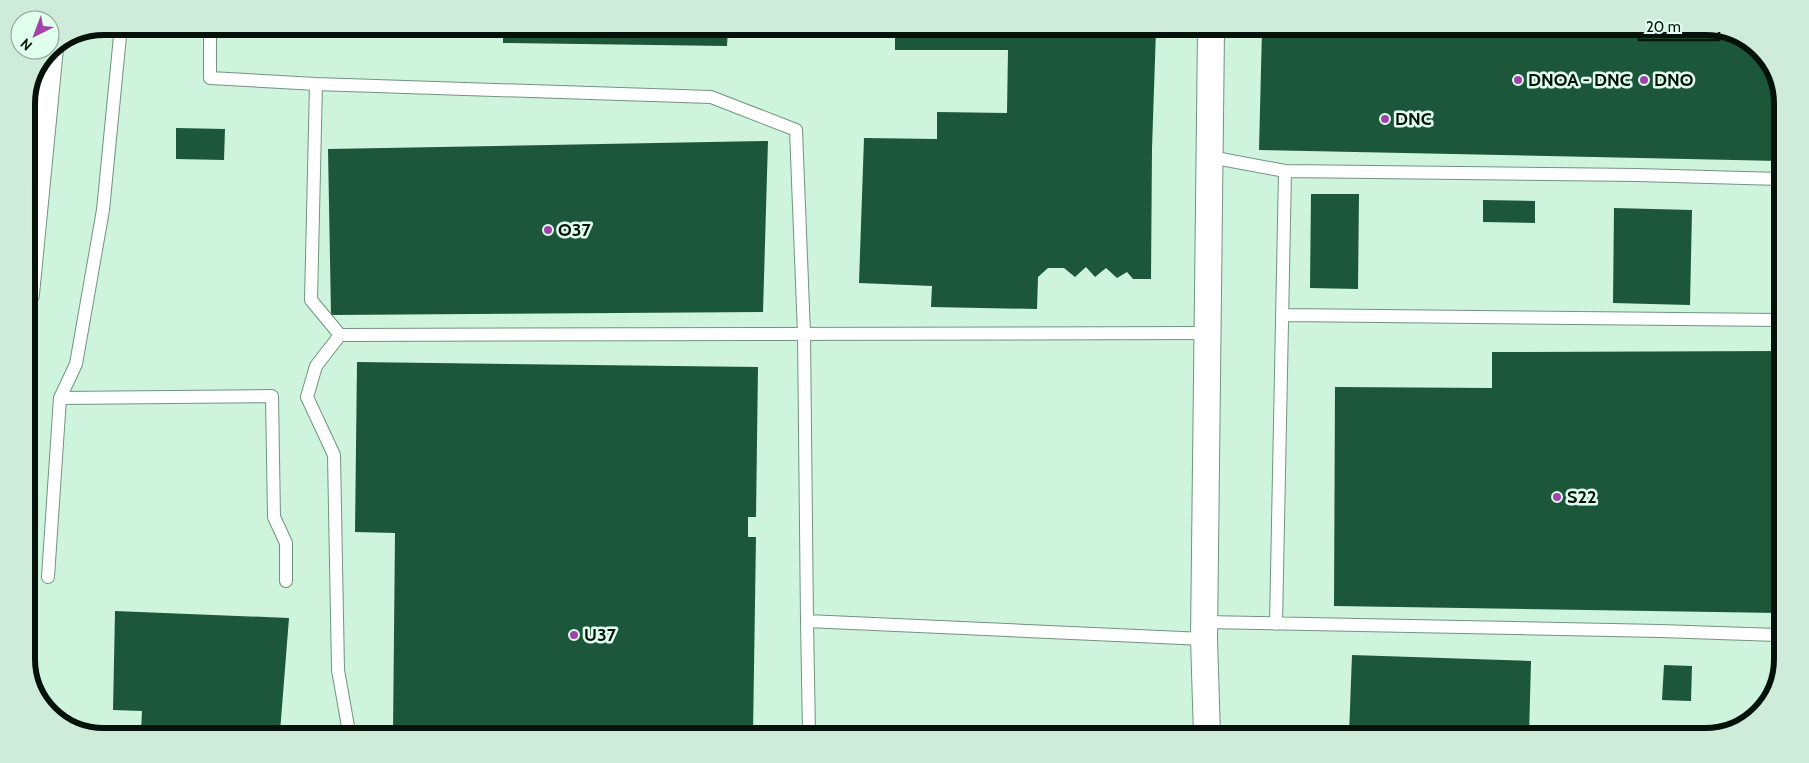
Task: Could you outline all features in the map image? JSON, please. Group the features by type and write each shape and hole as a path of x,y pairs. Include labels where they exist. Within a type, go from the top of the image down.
{"street":[{"path":"1207,728 1205,631 1211,35"},
{"path":"35,202 48,64"}],"lane":[{"path":"48,577 60,398 76,364 103,210 120,35"},
{"path":"210,35 210,78 316,84 711,97 796,130 804,334 806,622 809,728"},
{"path":"316,84 310,300 340,335 1208,333"},
{"path":"1210,157 1285,171 1637,175 1774,179"},
{"path":"1276,624 1285,171"},
{"path":"1283,315 1774,320"},
{"path":"340,335 316,366 307,397 334,455 338,670 348,728"},
{"path":"60,398 272,396 274,517 286,542 286,581"},
{"path":"806,622 1205,631 1276,624 1650,630 1774,635"}],"building":[{"path":"503,35 728,35 727,46 503,43"},
{"path":"895,35 1156,35 1152,148 1151,279 1133,279 1127,272 1117,278 1106,268 1095,277 1086,267 1075,277 1064,268 1048,268 1038,277 1037,309 931,307 932,286 859,283 864,138 937,139 937,112 1007,113 1008,50 895,50"},
{"name":"DNOA - DNC","path":"1262,35 1718,36 1731,40 1743,47 1757,59 1767,74 1774,100 1774,161 1259,150"},
{"path":"176,128 225,129 224,160 176,159"},
{"name":"O37","path":"768,141 763,312 331,315 328,149"},
{"path":"1311,194 1359,194 1358,289 1310,288"},
{"path":"1483,200 1535,201 1535,223 1483,222"},
{"path":"1614,208 1692,210 1690,305 1613,303"},
{"name":"S22","path":"1774,351 1774,613 1334,606 1335,387 1492,388 1492,352"},
{"name":"U37","path":"357,362 758,367 756,517 748,517 748,537 756,537 753,728 393,728 395,533 355,532"},
{"path":"115,611 289,618 280,728 141,728 142,711 113,710"},
{"path":"1352,655 1531,661 1529,728 1349,728"},
{"path":"1664,665 1692,666 1691,701 1662,700"}],"place":[{"name":"DNOA - DNC","path":"1518,80"},
{"name":"DNO","path":"1644,80"},
{"name":"DNC","path":"1385,119"},
{"name":"O37","path":"548,230"},
{"name":"S22","path":"1557,497"},
{"name":"U37","path":"574,635"}]}
